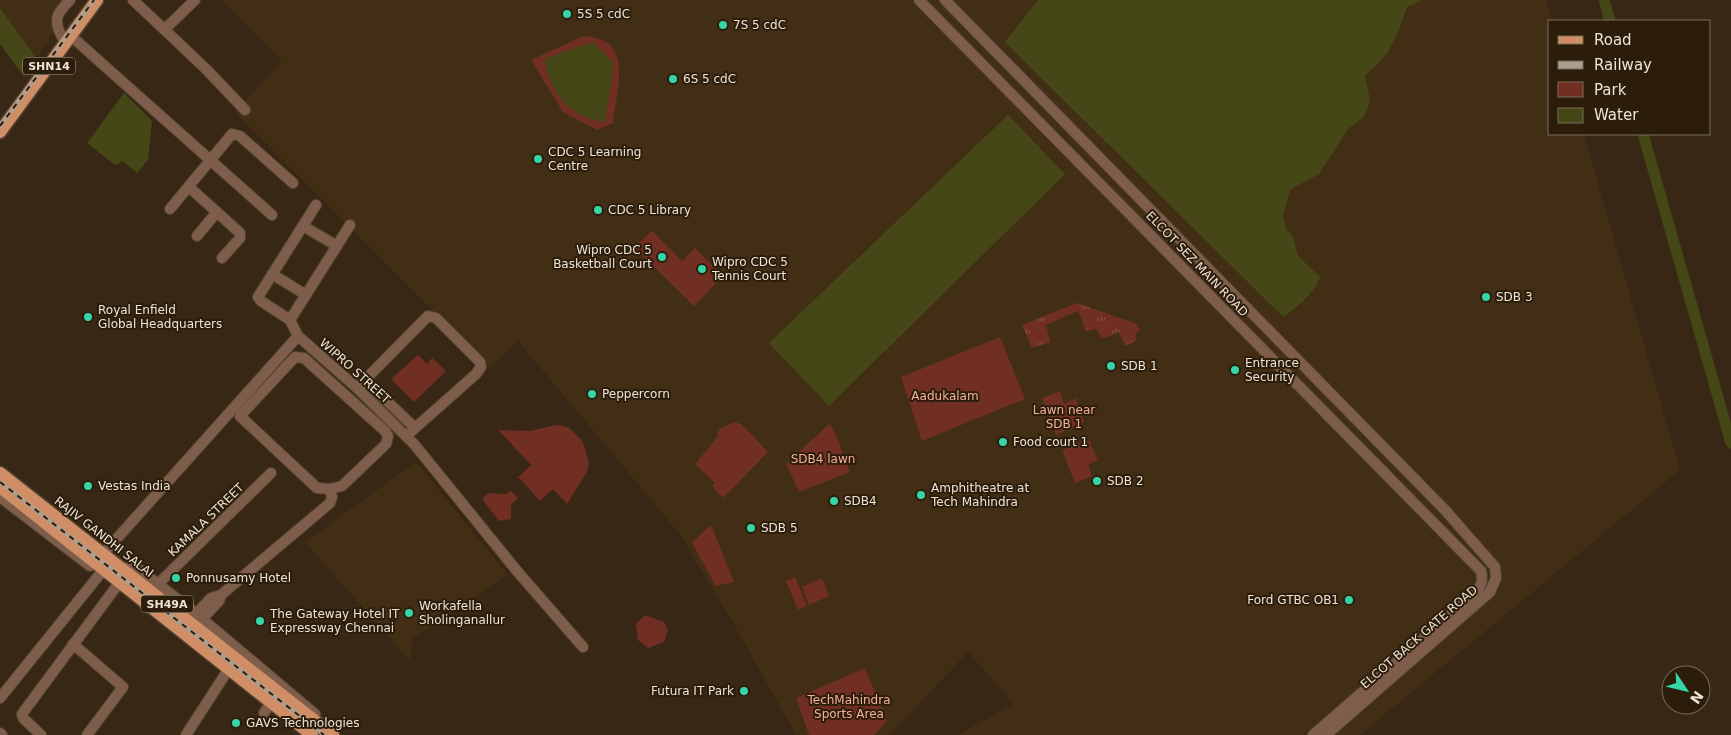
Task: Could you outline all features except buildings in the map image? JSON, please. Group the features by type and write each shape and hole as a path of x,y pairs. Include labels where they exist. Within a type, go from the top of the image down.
{"main road":[{"name":"SHN14","path":"0,132 67,37 88,0"},
{"name":"SHN14","path":"0,120 97,0"},
{"name":"RAJIV GANDHI SALAI","path":"0,473 121,568 228,667"},
{"name":"RAJIV GANDHI SALAI","path":"0,487 228,667 255,681 326,733"},
{"name":"RAJIV GANDHI SALAI","path":"255,681 312,735"}],"street":[{"path":"70,0 56,19 56,24 67,37 272,215"},
{"path":"134,0 245,110"},
{"path":"165,29 195,0"},
{"name":"ELCOT SEZ MAIN ROAD","path":"919,0 1468,557"},
{"name":"ELCOT SEZ MAIN ROAD","path":"945,0 1446,510 1478,548"},
{"path":"991,72 1002,59"},
{"path":"170,209 232,134 237,135 293,183"},
{"path":"188,187 240,235 222,258"},
{"path":"236,413 298,336 290,320 259,299 272,274 316,205"},
{"path":"197,236 217,212"},
{"path":"290,320 350,225"},
{"path":"303,226 337,246"},
{"path":"272,274 306,295"},
{"path":"357,388 428,316 436,318 480,362 481,367 476,374 406,436"},
{"name":"WIPRO STREET","path":"298,336 357,388 406,436 583,647"},
{"path":"103,554 236,413 295,356 304,358 388,436 386,444 381,450 342,486 330,489 317,488 236,413"},
{"path":"365,380 415,428"},
{"name":"KAMALA STREET","path":"158,584 271,473"},
{"path":"199,616 211,598 221,595 330,503 332,496 330,489"},
{"path":"0,497 116,587 228,667 266,710 303,735"},
{"path":"1468,557 1478,548"},
{"name":"ELCOT BACK GATE ROAD","path":"1326,735 1490,592 1494,584 1495,567 1478,548"},
{"name":"ELCOT BACK GATE ROAD","path":"1313,735 1476,593 1483,579 1481,571 1468,557"},
{"path":"121,568 136,567 199,616 340,735"},
{"path":"0,698 100,574"},
{"path":"41,735 23,718 22,714 51,678 54,669 116,587"},
{"path":"73,644 123,687 87,735"},
{"path":"186,735 228,667"}],"shaded area":[{"path":"0,0 75,0 32,65 0,28"},
{"path":"222,0 1546,0 1552,20 1548,20 1548,135 1584,135 1680,470 1360,735 957,735 1014,704 968,652 890,735 796,735 731,619 679,533 518,341 490,368 235,112 282,61"},
{"path":"416,462 508,575 412,639 410,661 305,542"}],"green space":[{"path":"583,36 599,39 610,46 616,55 619,67 613,123 597,130 563,112 531,60"},
{"path":"652,231 682,261 695,248 723,276 694,306 634,247"},
{"path":"1077,303 1137,324 1140,331 1135,334 1136,341 1125,346 1119,332 1102,339 1096,329 1086,331 1078,311 1046,325 1050,342 1032,348 1022,325"},
{"name":"Aadukalam","path":"1000,337 1025,399 922,441 901,377"},
{"path":"418,355 427,364 432,358 446,371 414,402 391,379"},
{"name":"Lawn near SDB 1","path":"1060,391 1064,404 1076,398 1084,422 1056,435 1042,398"},
{"path":"734,422 741,424 768,452 723,498 712,486 715,483 695,464 719,435 717,433 720,429"},
{"name":"SDB4 lawn","path":"829,424 834,430 850,472 799,492 786,464"},
{"path":"556,425 568,427 583,442 589,463 587,472 567,504 553,489 540,501 518,477 531,465 498,430 530,431"},
{"path":"1089,440 1098,460 1088,465 1092,476 1075,483 1062,450"},
{"path":"511,491 518,498 511,505 511,519 499,521 482,499 488,493 505,494"},
{"path":"711,525 734,582 716,586 692,543"},
{"path":"795,577 807,606 798,610 786,581"},
{"path":"822,578 829,596 809,605 802,587"},
{"path":"645,615 664,622 668,630 664,642 648,648 638,640 636,624"},
{"name":"TechMahindra Sports Area","path":"865,668 887,721 874,735 809,735 796,698"}],"water":[{"path":"1038,0 1422,0 1407,7 1392,45 1381,60 1365,75 1370,101 1364,117 1348,129 1319,174 1290,190 1283,215 1286,229 1293,236 1298,256 1320,277 1305,299 1284,317 1005,42"},
{"path":"0,8 37,59 24,77 0,44"},
{"path":"593,42 614,64 605,122 593,120 582,115 563,101 551,82 545,58"},
{"path":"124,93 152,121 148,160 137,173 123,161 115,165 87,143"},
{"path":"1008,115 1065,174 829,406 769,343"}],"waterway":[{"path":"1604,0 1610,20"},
{"path":"1643,135 1731,443"}],"railway":[{"path":"0,126 94,0"},
{"path":"0,482 324,735"}],"place":[{"name":"5S 5 cdC","path":"567,14"},
{"name":"7S 5 cdC","path":"723,25"},
{"name":"6S 5 cdC","path":"673,79"},
{"name":"CDC 5 Learning Centre","path":"538,159"},
{"name":"CDC 5 Library","path":"598,210"},
{"name":"Wipro CDC 5 Basketball Court","path":"662,257"},
{"name":"Wipro CDC 5 Tennis Court","path":"702,269"},
{"name":"SDB 3","path":"1486,297"},
{"name":"Royal Enfield Global Headquarters","path":"88,317"},
{"name":"SDB 1","path":"1111,366"},
{"name":"Entrance Security","path":"1235,370"},
{"name":"Peppercorn","path":"592,394"},
{"name":"Food court 1","path":"1003,442"},
{"name":"SDB 2","path":"1097,481"},
{"name":"Vestas India","path":"88,486"},
{"name":"Amphitheatre at Tech Mahindra","path":"921,495"},
{"name":"SDB4","path":"834,501"},
{"name":"SDB 5","path":"751,528"},
{"name":"Ponnusamy Hotel","path":"176,578"},
{"name":"Ford GTBC OB1","path":"1349,600"},
{"name":"Workafella Sholinganallur","path":"409,613"},
{"name":"The Gateway Hotel IT Expressway Chennai","path":"260,621"},
{"name":"Futura IT Park","path":"744,691"},
{"name":"GAVS Technologies","path":"236,723"}]}
